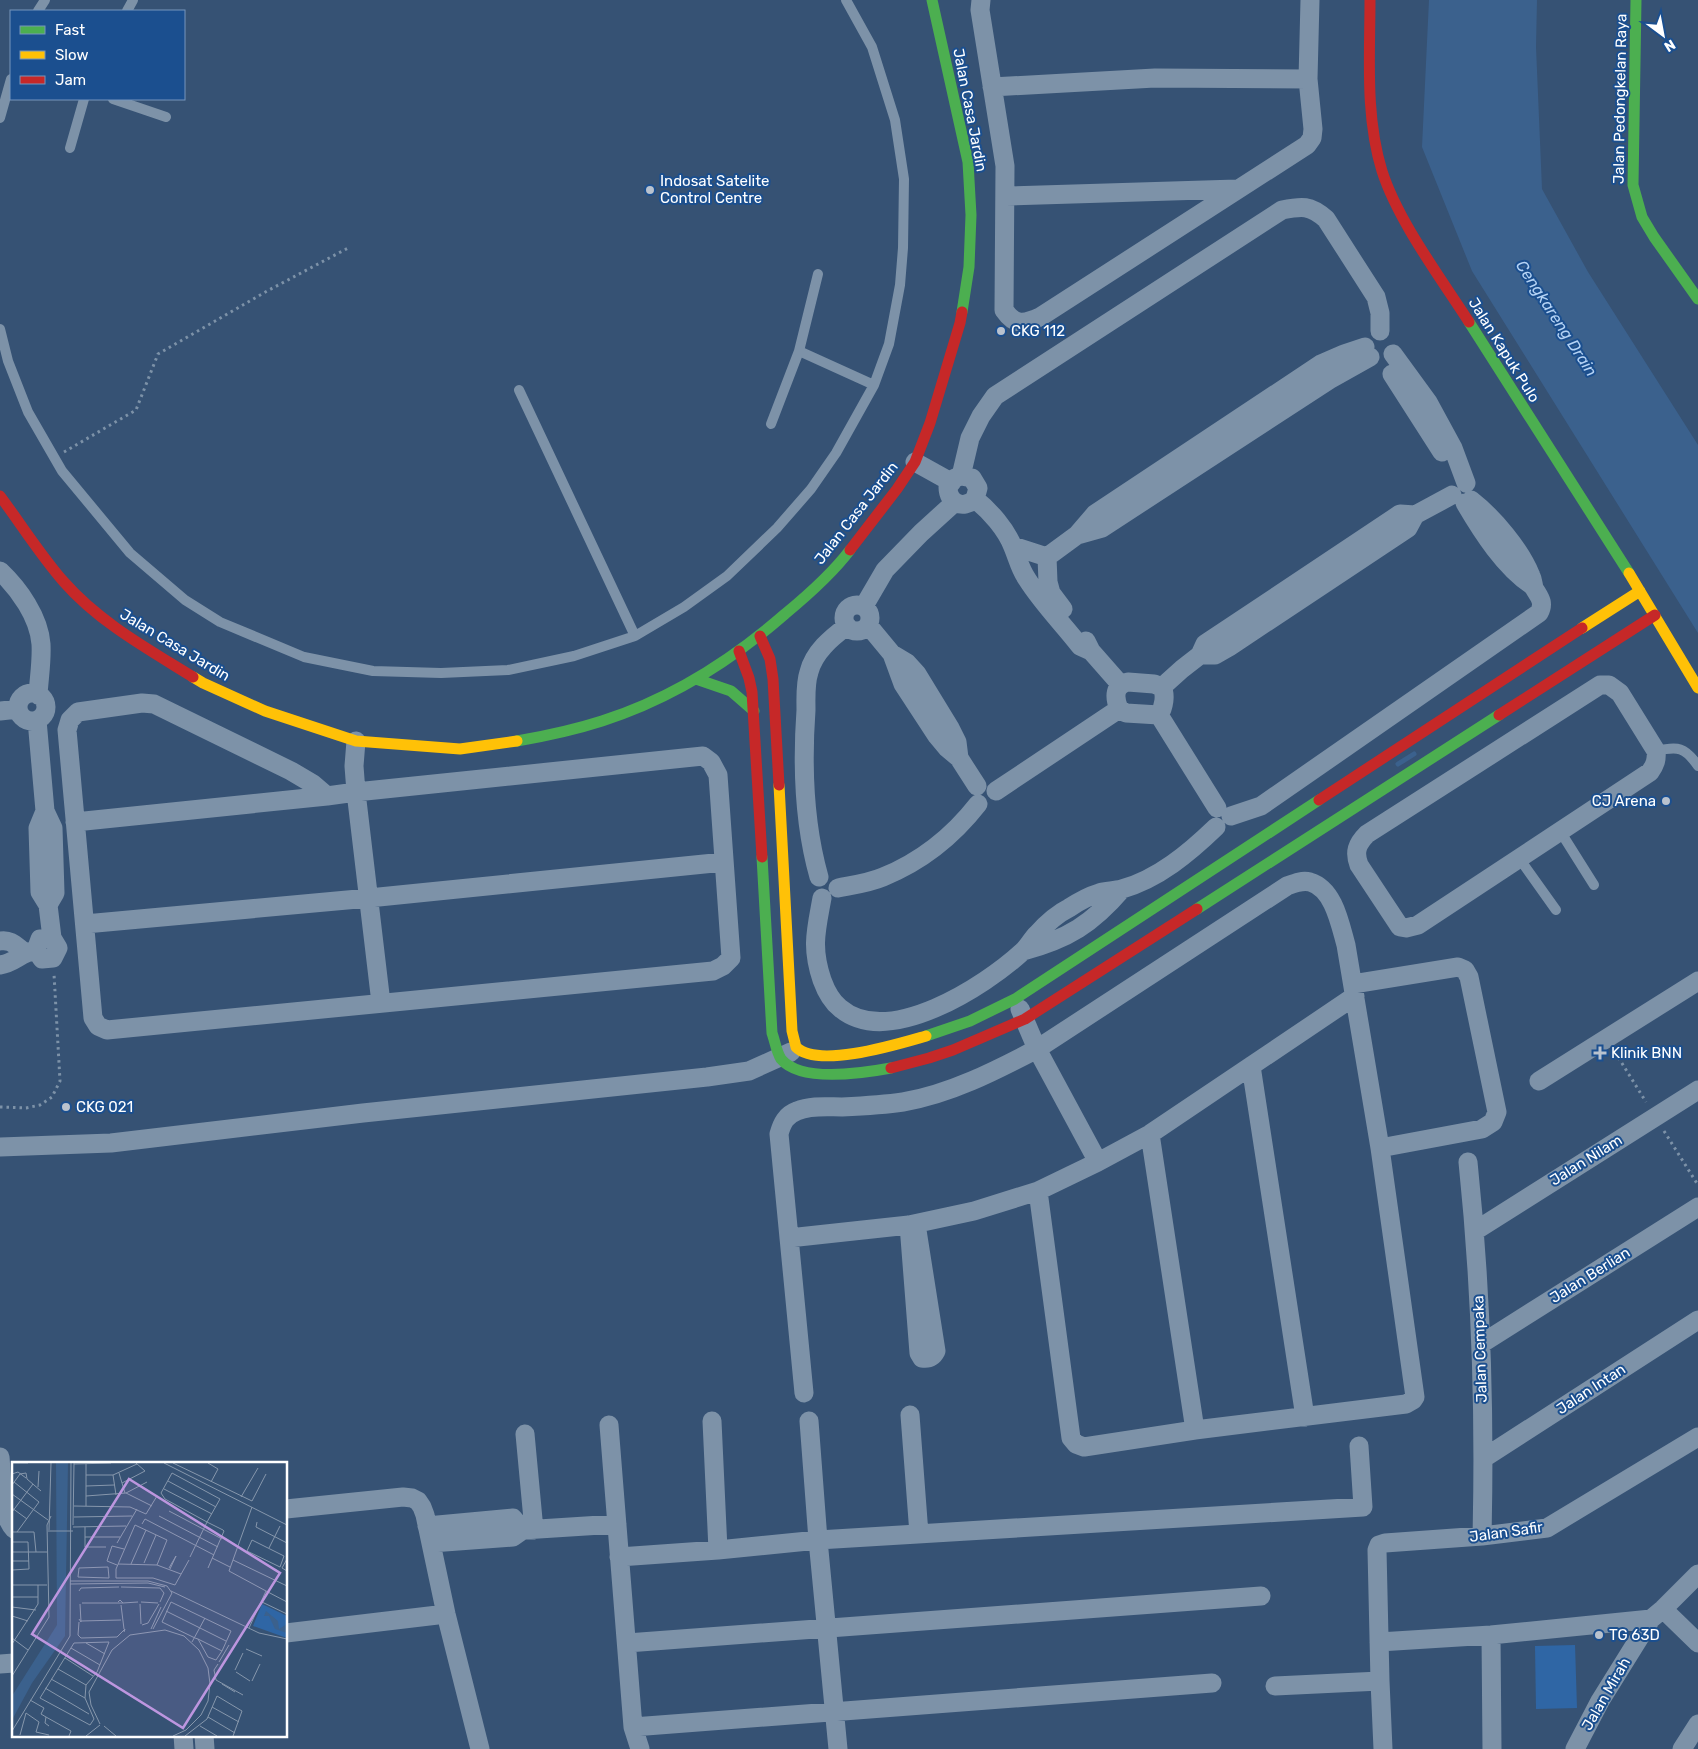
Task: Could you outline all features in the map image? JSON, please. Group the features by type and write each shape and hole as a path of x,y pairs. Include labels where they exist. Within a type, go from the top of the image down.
{"street":[{"name":"Jalan Casa Jardin","path":"0,496 64,582 95,612 139,644 203,683 265,712 356,741 460,749 504,744 558,733 602,721 673,692 696,679 760,636 808,595 842,561 897,489 915,462 930,423 960,323 969,267 971,215 968,162 932,0"},
{"path":"981,0 980,10 1006,166 1004,310 1010,318 1019,323 1029,322 1040,316 1307,144 1312,138 1308,79 1310,0"},
{"name":"Jalan Kapuk Pulo","path":"1370,0 1372,100 1375,141 1382,170 1394,199 1410,230 1640,591 1698,688"},
{"name":"Jalan Pedongkelan Raya","path":"1636,0 1633,185 1642,217 1698,299"},
{"path":"992,87 1155,78 1308,79"},
{"path":"1006,196 1237,189"},
{"path":"915,462 956,479 972,478 978,488 975,499 965,505 954,502 948,493 948,487 956,479 970,438 995,396 1282,210 1308,207 1326,219 1376,297 1380,313 1380,331"},
{"path":"1047,557 1076,534 1102,528 1329,380 1378,354 1395,346 1393,339 1388,333 1380,331 1369,336 1366,341 1378,354 1428,402 1454,448 1462,493 1482,508 1524,562 1542,603 1541,608 1534,618 1261,806 1224,812"},
{"path":"1162,687 1200,655 1215,655 1229,647 1408,528 1415,515 1462,493"},
{"path":"975,499 998,523 1013,546 1022,572 1035,592 1080,646 1091,651"},
{"path":"864,606 885,570 954,502"},
{"path":"1013,546 1047,557"},
{"path":"1047,557 1048,582 1051,592 1086,640 1091,651 1120,684"},
{"path":"0,571 24,601 38,626 41,645 38,695"},
{"path":"760,636 770,659 773,679 792,1031 797,1049 802,1053 816,1057 876,1050 916,1040 962,1025 1014,999 1640,591"},
{"path":"854,605 864,606 870,613 870,621 868,625 855,631 847,626 845,622 846,612 854,605"},
{"path":"739,651 749,678 754,711 772,1032 780,1058 794,1068 807,1073 846,1074 882,1070 923,1061 963,1047 1025,1019 1655,615"},
{"path":"868,625 892,654 903,684 946,748 959,758 982,807 992,805 995,801 996,791 1119,709"},
{"path":"819,878 808,827 805,783 804,735 808,673 814,659 822,648 831,638 847,626"},
{"path":"696,679 731,691 754,711"},
{"path":"1119,709 1116,692 1120,684 1128,682 1154,684 1162,687 1165,693 1162,708 1158,715"},
{"path":"1600,685 1609,685 1620,693 1656,752 1656,763 1650,772 1418,925 1406,928 1400,927 1359,865 1356,857 1356,848 1360,840 1367,834 1482,760 1600,685"},
{"path":"28,694 38,695 42,698 46,708 41,717 36,720 25,719 9,710 28,694"},
{"path":"75,822 327,796 703,756 711,762 718,775 731,958 724,966 713,970 107,1030 98,1026 93,1018 75,822 67,730 70,720 78,712 142,703 154,704 256,753 313,784 327,796"},
{"path":"1119,709 1126,713 1158,715"},
{"path":"1452,712 1482,760"},
{"path":"822,898 815,933 817,965 833,1001 842,1010 854,1018 866,1022 897,1020 941,1006 983,982 1023,951 1036,935 1068,908 1100,893 1122,889 1139,883 1170,866 1200,843 1216,827 1223,828 1230,823 1158,715"},
{"path":"0,941 11,941 42,959 54,958 58,948 52,938 48,905 40,892 38,828 45,810 36,720"},
{"path":"356,741 354,766 356,792 381,1003"},
{"path":"822,898 832,897 838,888 882,878 938,845 964,822 977,795"},
{"path":"85,924 369,898 724,862"},
{"path":"822,898 815,891 816,881 819,878 824,876 834,878 838,888"},
{"path":"804,1393 779,1134 782,1124 787,1117 796,1111 808,1108 905,1101 927,1096 976,1079 1037,1049 1287,886 1300,882 1310,882 1319,887 1328,896 1340,921 1346,945 1380,1148 1415,1397 1406,1404 1195,1430 1084,1447 1076,1444 1071,1438 1038,1191"},
{"path":"0,965 10,963 30,951 40,939 52,938"},
{"path":"789,1238 912,1225 974,1211 1038,1191 1150,1134 1251,1066 1354,990 1458,968 1465,970 1469,977 1497,1112 1493,1122 1482,1129 1380,1148"},
{"path":"1539,1081 1698,981"},
{"path":"1014,999 1025,1019 1037,1049 1098,1162"},
{"path":"0,1147 111,1143 373,1112 706,1077 749,1071 797,1049"},
{"path":"1251,1066 1305,1417"},
{"name":"Jalan Nilam","path":"1475,1231 1698,1090"},
{"path":"1150,1134 1195,1430"},
{"name":"Jalan Cempaka","path":"1468,1162 1475,1231 1481,1344 1484,1458 1482,1536"},
{"name":"Jalan Berlian","path":"1481,1344 1698,1207"},
{"path":"912,1225 936,1351 928,1359 922,1358 919,1353 912,1225"},
{"name":"Jalan Intan","path":"1484,1458 1698,1320"},
{"path":"910,1415 919,1534"},
{"path":"712,1421 718,1550"},
{"path":"809,1421 818,1540 838,1749"},
{"path":"609,1425 633,1727 640,1749"},
{"path":"524,1434 529,1530"},
{"name":"Jalan Safir","path":"1379,1642 1377,1550 1379,1546 1385,1543 1482,1536 1547,1528 1698,1436"},
{"path":"619,1557 818,1540 1363,1507 1359,1446"},
{"path":"0,1457 6,1515 12,1528"},
{"path":"288,1509 403,1497 412,1498 422,1507 446,1614 480,1749"},
{"path":"429,1534 513,1537 529,1530 617,1524"},
{"name":"Jalan Mirah","path":"1575,1749 1600,1701 1657,1614 1698,1574"},
{"path":"626,1643 1262,1596"},
{"path":"288,1633 446,1614"},
{"path":"1384,1749 1379,1642 1491,1635 1657,1614 1698,1643"},
{"path":"1491,1635 1492,1749"},
{"path":"1275,1686 1380,1681"},
{"path":"633,1727 1212,1683"},
{"path":"1682,1749 1698,1724"},
{"path":"183,1736 184,1749"},
{"path":"204,1736 206,1749"}],"lane":[{"path":"0,329 8,361 28,412 62,470 130,553 185,600 220,622 304,657 372,671 441,673 508,670 574,656 635,636 684,608 727,576 777,528 811,489 836,453 874,385 889,344 900,285 903,248 904,179 896,120 872,47 846,0"},
{"path":"0,118 10,83"},
{"path":"70,148 84,100"},
{"path":"116,100 166,117"},
{"path":"771,424 799,351 818,274"},
{"path":"799,351 874,385"},
{"path":"519,390 635,636"},
{"path":"1656,752 1676,748 1684,750 1698,766"},
{"path":"1560,831 1594,885"},
{"path":"1519,858 1556,910"}],"path":[{"path":"55,458 136,410 158,354 269,290 350,247"},
{"path":"0,1107 26,1108 40,1105 52,1097 60,1081 54,958"}],"shaded area":[{"path":"1575,1645 1577,1708 1536,1709 1535,1646"}],"water":[{"name":"Cengkareng Drain","path":"1429,0 1537,0 1536,47 1542,189 1588,272 1698,445 1698,633 1472,271 1422,147"}],"waterway":[{"path":"1398,764 1414,754"}],"traffic: fast":[{"path":"932,0 968,162 971,215 969,267 962,312"},
{"path":"1636,0 1633,185 1642,217 1698,299"},
{"path":"1469,322 1629,573"},
{"path":"517,741 602,721 652,702 699,677 722,663 794,607 828,576 850,550"},
{"path":"696,679 731,691 754,711"},
{"path":"1197,909 1499,715"},
{"path":"926,1036 970,1021 1015,999 1319,800"},
{"path":"762,857 772,1033 781,1059 790,1066 817,1074 850,1074 891,1068"}],"traffic: slow":[{"path":"1629,573 1698,688"},
{"path":"1582,628 1640,591"},
{"path":"193,677 265,711 356,741 460,749 517,741"},
{"path":"779,785 792,1031 796,1047 807,1053 822,1056 839,1055 878,1049 926,1036"}],"traffic: jam":[{"path":"1370,0 1369,64 1371,107 1373,129 1382,171 1389,190 1409,229 1469,322"},
{"path":"850,550 897,489 915,462 930,423 962,312"},
{"path":"0,496 47,562 78,596 125,634 193,677"},
{"path":"1499,715 1655,615"},
{"path":"1319,800 1582,628"},
{"path":"760,636 770,659 773,679 779,785"},
{"path":"739,651 752,692 762,857"},
{"path":"891,1068 953,1050 1025,1019 1197,909"}],"place":[{"name":"Indosat Satelite Control Centre","path":"650,190"},
{"name":"CKG 112","path":"1001,331"},
{"name":"CJ Arena","path":"1666,801"},
{"name":"Klinik BNN","path":"1600,1053"},
{"name":"CKG 021","path":"66,1107"},
{"name":"TG 63D","path":"1599,1635"}]}
